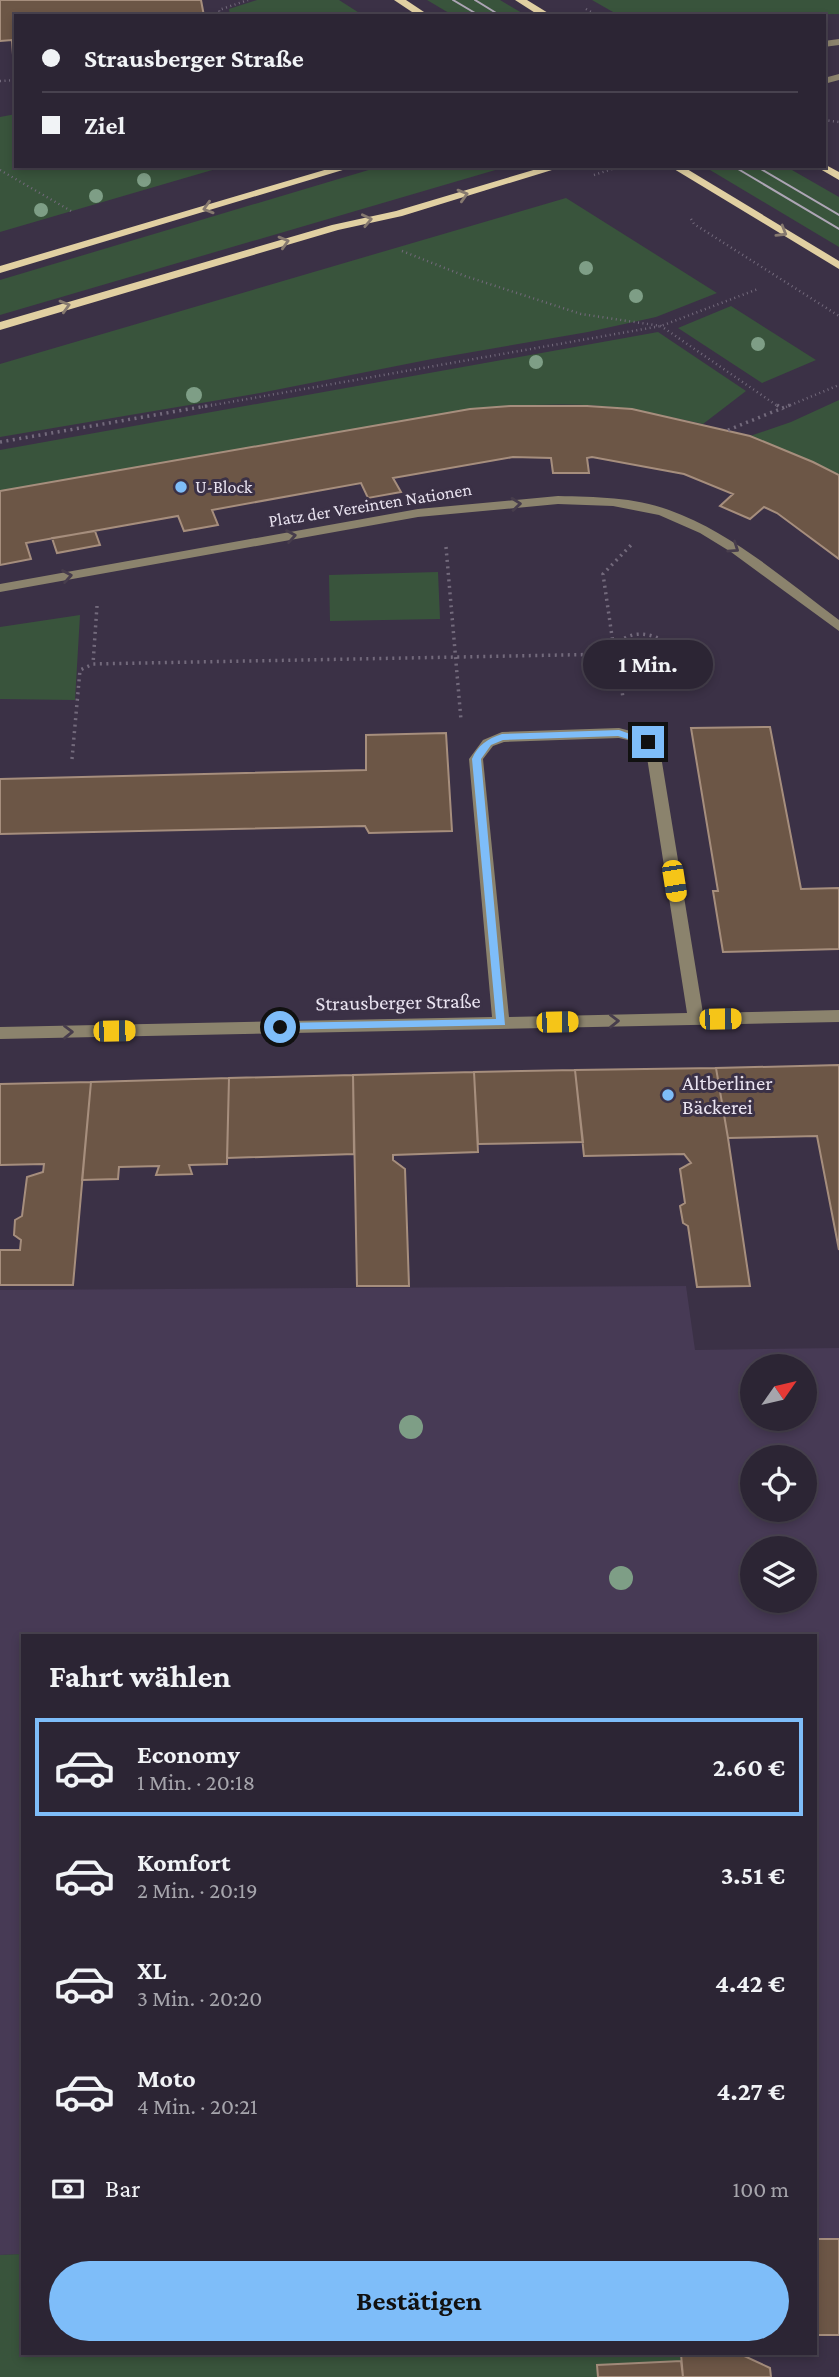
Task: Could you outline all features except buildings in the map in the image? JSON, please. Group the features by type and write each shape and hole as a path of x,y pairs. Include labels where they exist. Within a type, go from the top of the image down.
{"main road":[{"path":"400,0 422,14"},
{"path":"520,0 544,14"},
{"path":"0,270 344,168"},
{"path":"0,326 336,227 398,214 553,168"},
{"path":"677,168 839,266"},
{"path":"823,168 839,177"}],"street":[{"name":"Platz der Vereinten Nationen","path":"0,588 443,511 558,500 613,502 663,513 705,530 839,627"},
{"path":"501,1023 477,759 488,743 502,737 619,733 641,738 653,750 696,1019"},
{"name":"Strausberger Straße","path":"0,1033 839,1016"}],"path":[{"path":"220,14 219,9 248,0"},
{"path":"589,177 615,168"},
{"path":"0,170 81,216"},
{"path":"397,250 465,276 581,314 661,326 783,409"},
{"path":"0,442 661,326 758,289"},
{"path":"728,430 839,385"},
{"path":"443,511 461,720"},
{"path":"614,646 625,637 644,634 662,639 672,650 669,662 663,667 643,670 625,666 614,654 603,574 663,513"},
{"path":"93,664 100,570"},
{"path":"72,759 80,670 93,664 614,654"}],"shaded area":[{"path":"686,1286 695,1350 839,1348 839,2239 817,2239 817,1634 21,1634 21,2254 0,2255 0,1290"}],"green space":[{"path":"257,0 339,0 361,14 230,14 229,9"},
{"path":"427,0 500,0 524,14 451,14"},
{"path":"592,0 839,0 839,14 616,14"},
{"path":"14,114 14,168 219,168 0,232 0,117"},
{"path":"375,168 502,168 0,315 0,280"},
{"path":"707,168 788,168 839,197 839,247"},
{"path":"566,198 717,293 656,317 588,332 260,393 0,437 0,364"},
{"path":"731,306 816,360 762,383 678,328"},
{"path":"658,332 746,391 703,424 593,405 470,409 0,491 0,450"},
{"path":"839,400 839,475 750,436 791,422"},
{"path":"438,572 440,619 330,621 329,575"},
{"path":"80,615 75,700 0,699 0,627"},
{"path":"21,2254 21,2355 681,2355 681,2361 598,2365 598,2377 0,2377 0,2255"}],"tram line":[{"path":"453,0 477,14"},
{"path":"475,0 498,14"},
{"path":"736,168 839,229"},
{"path":"759,168 839,215"}],"place":[{"name":"U-Block","path":"181,487"},
{"name":"Altberliner Bäckerei","path":"668,1095"}],"route":[{"path":"280,1027 501,1023 477,759 479,753 488,743 502,737 619,733 648,742"}]}
